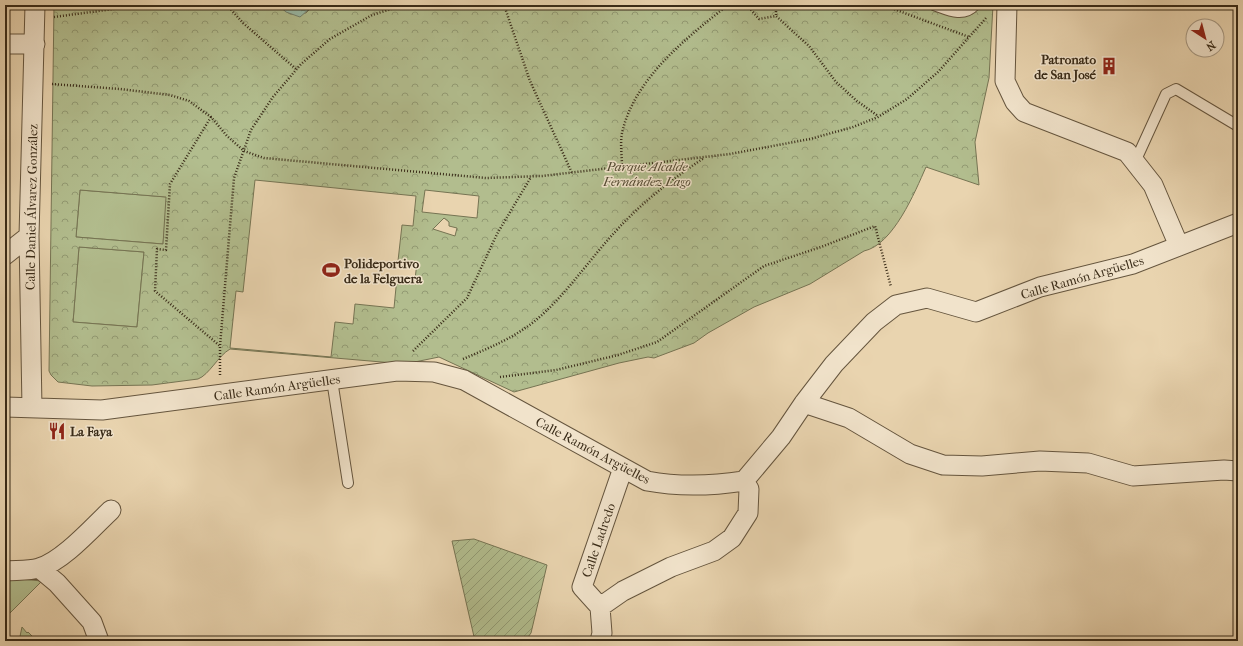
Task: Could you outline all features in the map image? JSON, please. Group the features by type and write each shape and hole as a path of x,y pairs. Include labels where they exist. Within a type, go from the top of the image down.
{"street":[{"path":"1007,5 1005,81 1015,102 1024,112 1127,152 1153,185 1179,246"},
{"name":"Calle Daniel Álvarez González","path":"32,408 29,236 35,12"},
{"path":"5,44 35,44"},
{"name":"Calle Ramón Argüelles","path":"5,407 102,410 397,371 434,372 464,380 647,481 673,486 721,484 744,481 781,436 834,364 874,322 896,305 927,298 976,312 1040,287 1133,264 1238,223"},
{"path":"5,255 29,236"},
{"path":"804,403 849,418 910,454 943,465 982,466 1040,461 1072,462 1088,463 1133,476 1224,470 1238,471"},
{"name":"Calle Ladredo","path":"600,607 582,587 623,468"},
{"path":"600,641 602,633 600,607 623,591 671,567 714,551 732,538 748,513 749,489 744,481"},
{"path":"5,571 39,568 55,560 111,510"},
{"path":"39,568 57,583 92,622 98,641"}],"lane":[{"path":"934,5 964,13 975,5"},
{"path":"1134,162 1166,94 1176,89 1238,126"},
{"path":"332,380 348,483"}],"path":[{"path":"35,12 143,5"},
{"path":"227,5 243,23 296,69"},
{"path":"220,395 220,346 234,178 251,130 273,97 296,69 330,39 372,15 404,5"},
{"path":"504,5 530,81 572,173"},
{"path":"622,167 622,135 627,116 639,93 671,54 728,5"},
{"path":"747,5 759,20 776,16"},
{"path":"776,5 776,16 809,46 836,82 878,117"},
{"path":"883,5 969,37"},
{"path":"50,76 50,84 120,89 170,95 189,101 211,117 227,136 244,151 264,158 486,178 531,176 572,173 704,157 810,139 853,127 878,117 907,99 938,72 988,13"},
{"path":"211,117 170,184 166,250 157,249 156,291 220,346"},
{"path":"434,372 508,339 536,320 567,288 616,231 650,198 682,172 704,157"},
{"path":"411,353 467,298 497,234 531,176"},
{"path":"497,378 556,370 618,355 658,342 764,266 821,247 875,226 896,305"}],"green space":[{"name":"Parque Alcalde Fernández Lago","path":"54,5 278,5 290,14 306,13 314,5 993,5 989,78 975,142 979,185 926,167 902,216 884,239 875,247 864,251 810,284 754,307 708,333 694,343 654,358 648,357 619,363 514,392 439,357 405,364 230,349 221,356 206,374 198,379 152,385 92,386 58,382 49,371","holes":["255,180 416,196 413,226 402,225 398,261 417,263 415,279 397,277 394,308 355,304 353,324 335,322 331,357 230,348 236,291 243,292","80,190 166,197 163,244 76,237","425,190 479,196 477,218 422,212","444,218 449,222 449,226 457,228 455,236 433,229","79,247 144,252 137,327 73,322"]},
{"path":"80,190 167,197 163,244 76,237"},
{"path":"79,247 144,252 137,327 73,322"},
{"path":"474,539 547,565 531,633 525,641 475,641 452,541"},
{"path":"8,578 42,581 5,618 5,580"},
{"path":"22,627 27,633 28,632 37,641 19,641"}],"water":[{"path":"278,5 314,5 300,17 286,12"}],"place":[{"name":"Patronato de San José","path":"1109,66"},
{"name":"Polideportivo de la Felguera","path":"331,270"},
{"name":"La Faya","path":"57,431"}]}
